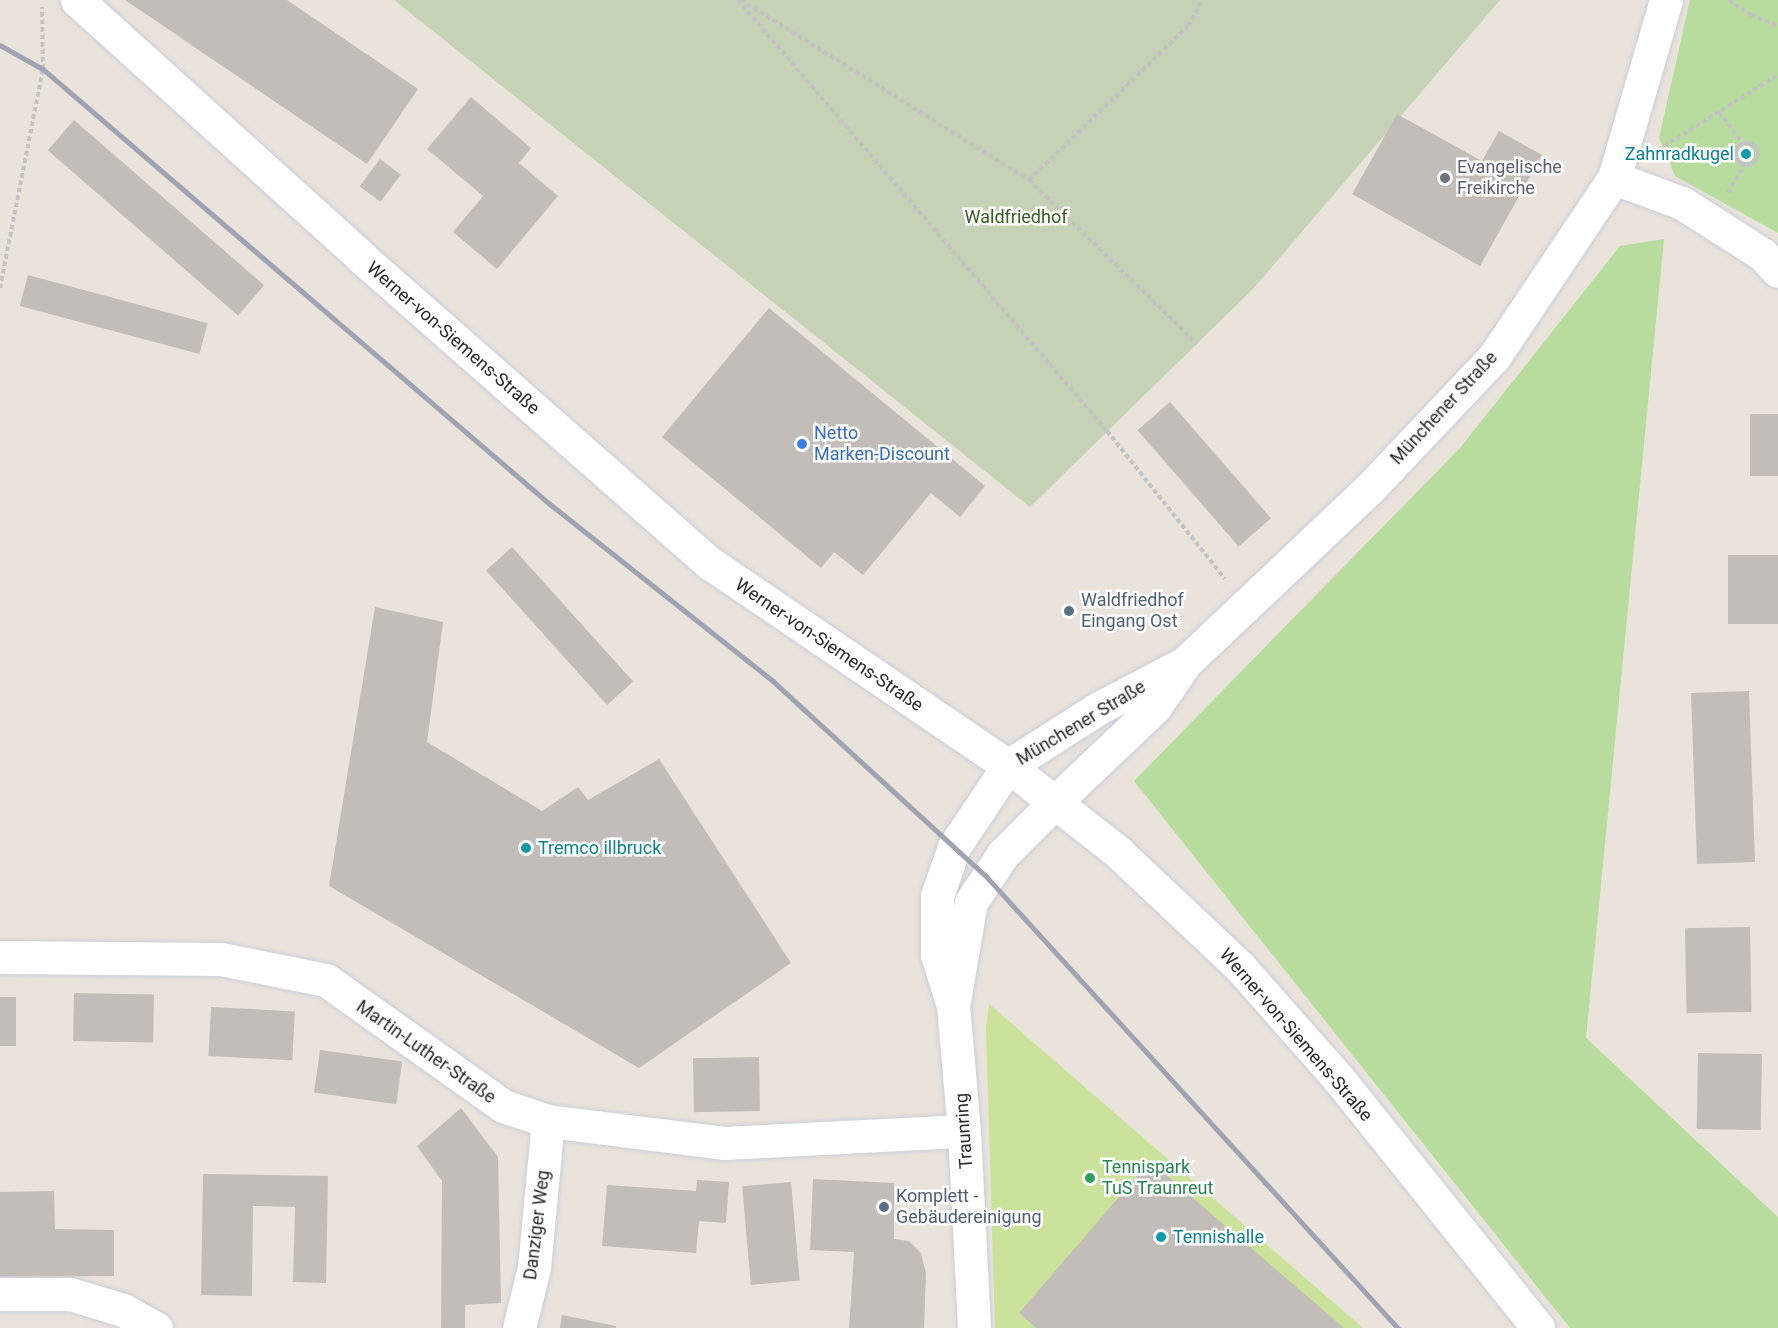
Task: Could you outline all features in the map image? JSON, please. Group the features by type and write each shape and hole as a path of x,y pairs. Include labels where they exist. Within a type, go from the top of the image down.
{"street":[{"name":"Werner-von-Siemens-Straße","path":"77,0 361,257 711,564 1008,766 1056,801 1118,852 1240,967 1338,1078 1538,1328"},
{"name":"Münchener Straße","path":"1056,801 1155,707 1185,663 1371,487 1494,357 1614,178 1666,0"},
{"path":"1614,178 1682,203 1762,255 1778,271"},
{"name":"Münchener Straße","path":"1008,766 1097,709 1185,663"},
{"name":"Traunring","path":"974,1328 964,1131 953,1006 937,955 937,896 954,847 1008,766"},
{"name":"Traunring","path":"953,1006 971,902 1002,854 1056,801"},
{"name":"Martin-Luther-Straße","path":"0,957 221,959 326,980 503,1106 548,1121 724,1143 964,1131"},
{"name":"Danziger Weg","path":"519,1328 534,1268 548,1121"},
{"path":"0,1294 70,1294 123,1310 156,1328"}],"path":[{"path":"0,288 43,69 42,0"},
{"path":"739,0 1029,180 1197,344"},
{"path":"739,0 1107,431 1246,605"},
{"path":"1029,180 1188,27 1202,0"},
{"path":"1729,0 1751,15 1778,26"},
{"path":"1614,178 1778,75"},
{"path":"1719,112 1742,143"},
{"path":"1749,142 1758,153 1751,164 1744,165 1735,154 1742,143 1749,142"}],"green space":[{"name":"Waldfriedhof","path":"394,0 1500,0 1253,289 1030,507"},
{"path":"1690,0 1778,0 1778,233 1675,176 1659,138"},
{"path":"1664,239 1586,1038 1778,1217 1778,1328 1570,1328 1134,781 1460,448 1620,246"},
{"name":"Tennispark TuS Traunreut","path":"989,1004 1363,1328 995,1328 986,1028"}],"building":[{"path":"125,0 287,0 418,89 367,164"},
{"path":"471,97 531,148 519,163 558,196 497,269 453,232 483,196 427,149"},
{"name":"Evangelische Freikirche","path":"1397,114 1482,161 1499,131 1542,155 1480,266 1352,194"},
{"path":"74,120 264,285 238,316 48,150"},
{"path":"380,159 401,175 380,202 360,186"},
{"path":"28,275 208,323 199,354 20,306"},
{"name":"Netto Marken-Discount","path":"769,308 985,486 960,517 931,493 863,575 834,552 821,568 662,437"},
{"path":"1170,402 1271,518 1239,546 1138,430"},
{"path":"1750,414 1778,414 1778,476 1750,476"},
{"path":"512,547 633,682 607,705 486,570"},
{"path":"1728,555 1778,555 1778,624 1728,624"},
{"name":"Tremco illbruck","path":"375,607 443,622 427,742 542,811 578,787 588,800 659,759 791,963 639,1068 329,886"},
{"path":"1749,691 1755,862 1697,864 1691,693"},
{"path":"1750,927 1751,1012 1686,1013 1685,928"},
{"path":"74,993 154,994 153,1042 73,1041"},
{"path":"0,997 16,997 16,1046 0,1046"},
{"path":"211,1007 295,1011 292,1060 208,1056"},
{"path":"320,1050 402,1062 396,1104 314,1093"},
{"path":"1698,1053 1762,1054 1761,1130 1697,1129"},
{"path":"759,1057 760,1111 694,1112 693,1058"},
{"path":"461,1108 498,1157 501,1303 465,1305 465,1328 441,1328 442,1181 417,1146"},
{"name":"Tennishalle","path":"1150,1161 1344,1328 1036,1328 1019,1313"},
{"path":"203,1174 328,1176 326,1283 293,1282 295,1207 253,1206 252,1296 201,1295"},
{"path":"813,1179 894,1183 894,1239 909,1241 921,1253 926,1273 924,1328 849,1328 854,1252 810,1250"},
{"path":"697,1180 729,1182 726,1223 699,1221 696,1253 602,1246 607,1185 696,1191"},
{"path":"791,1182 800,1281 751,1285 742,1186"},
{"path":"54,1191 55,1229 114,1230 114,1276 0,1277 0,1192"},
{"path":"562,1315 616,1326 616,1328 560,1328"}],"railway":[{"path":"0,45 43,69 550,504 773,681 986,876 1398,1328"}],"place":[{"name":"Zahnradkugel","path":"1746,154"},
{"name":"Evangelische Freikirche","path":"1445,178"},
{"name":"Netto Marken-Discount","path":"802,444"},
{"name":"Waldfriedhof Eingang Ost","path":"1069,611"},
{"name":"Tremco illbruck","path":"526,848"},
{"name":"Tennispark TuS Traunreut","path":"1090,1178"},
{"name":"Komplett - Gebäudereinigung","path":"884,1207"},
{"name":"Tennishalle","path":"1161,1237"}]}
